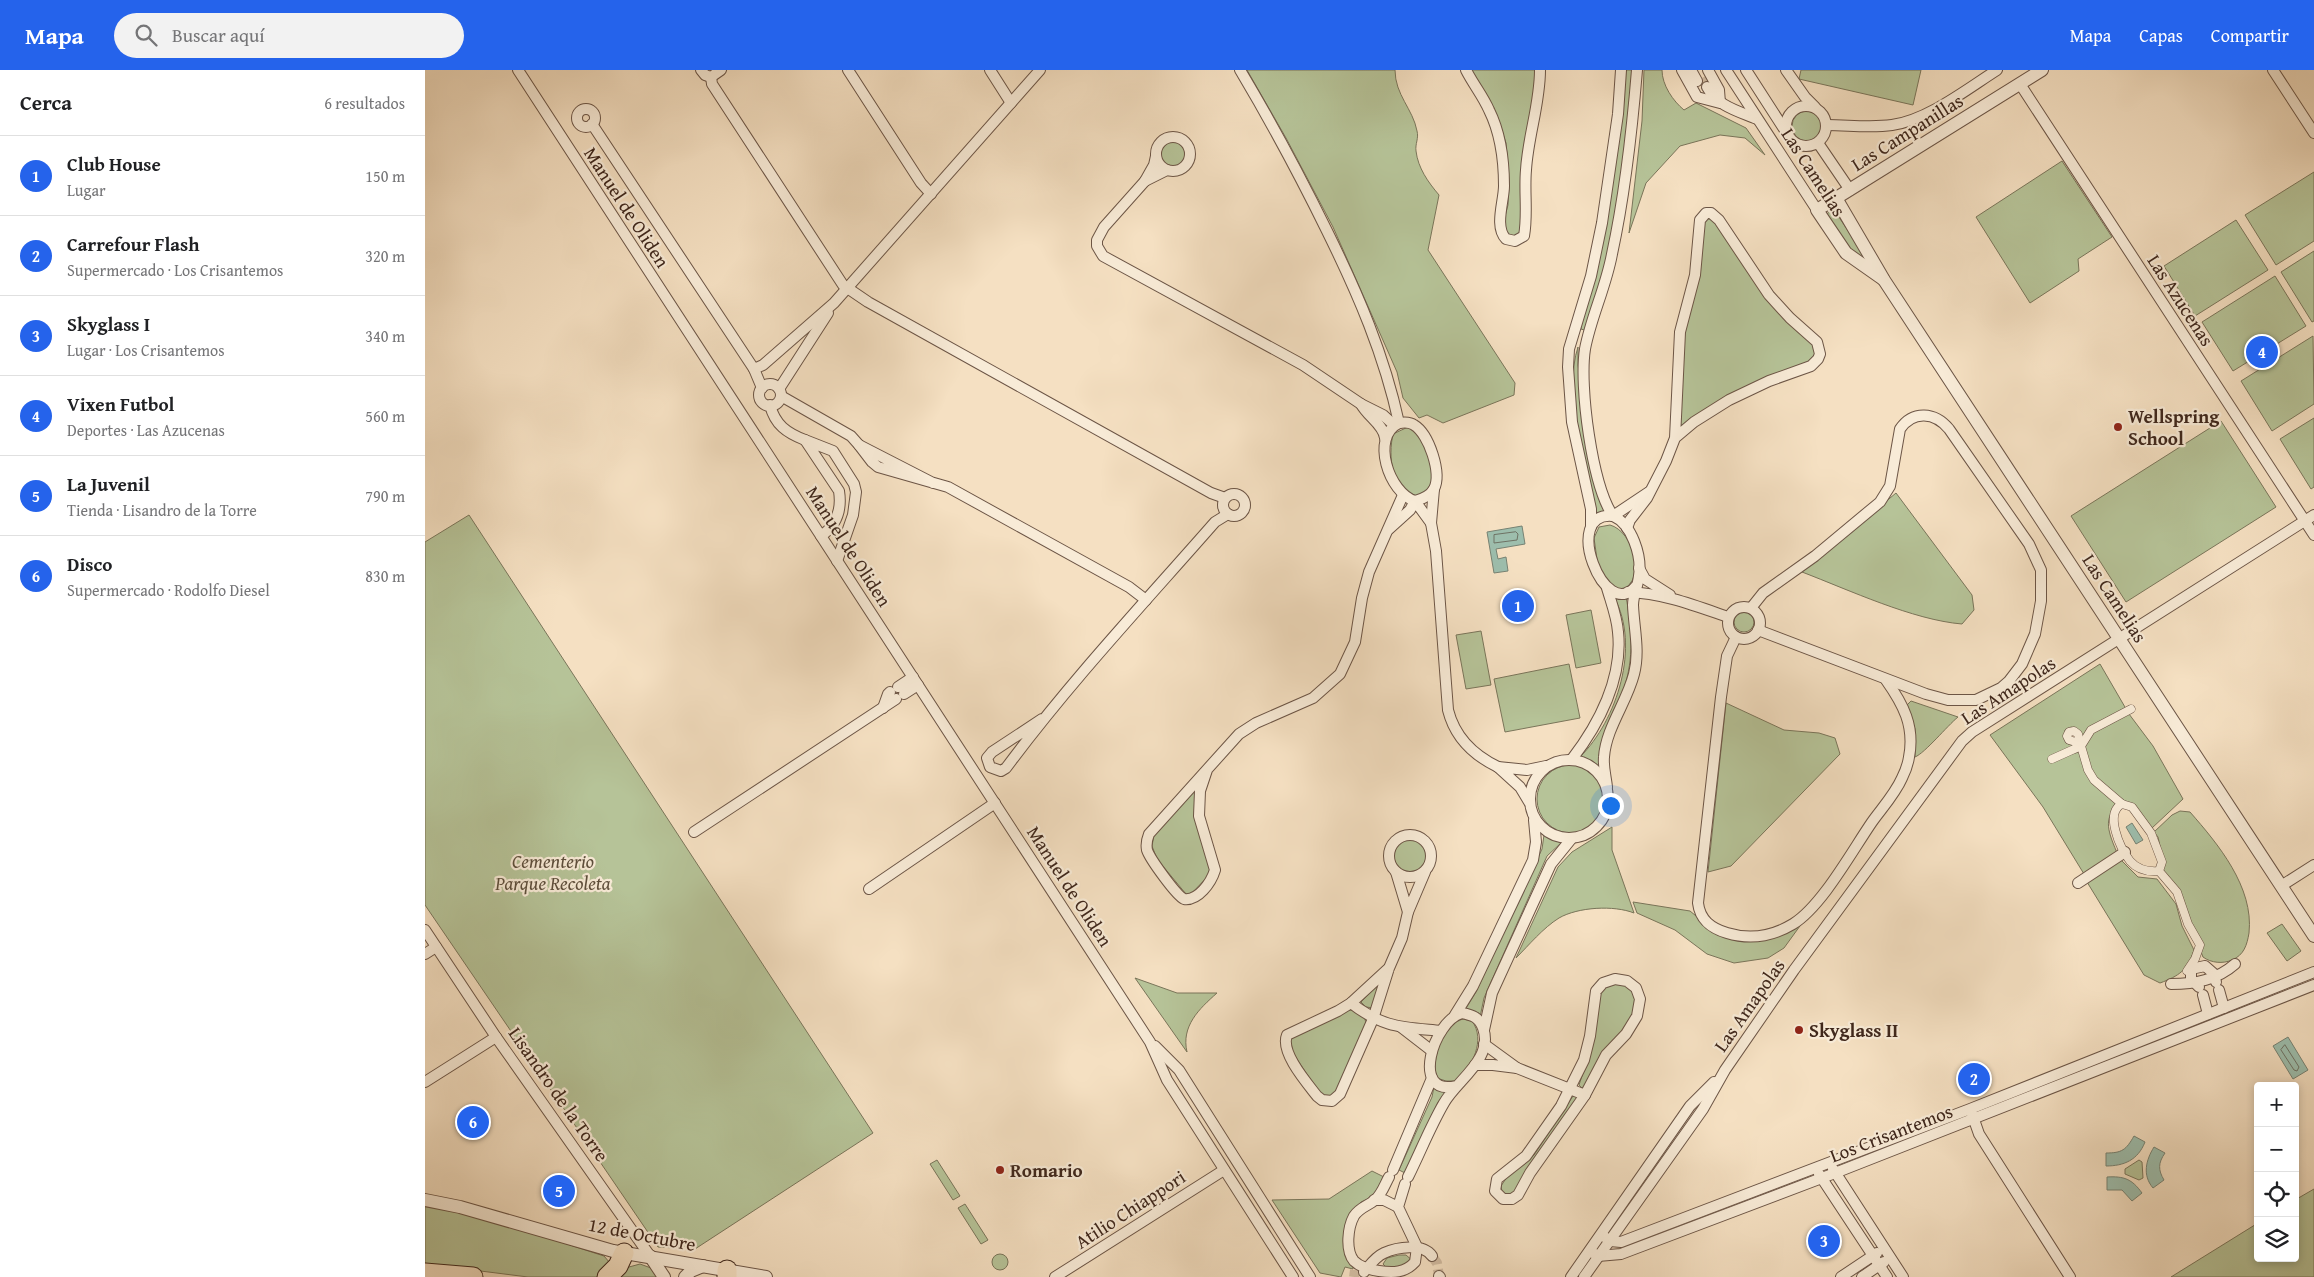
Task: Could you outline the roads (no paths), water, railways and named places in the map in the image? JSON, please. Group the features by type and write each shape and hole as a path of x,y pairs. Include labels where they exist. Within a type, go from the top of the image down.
{"highway":[{"path":"607,1277 618,1266 624,1253"},
{"path":"425,1273 473,1277"}],"street":[{"name":"Manuel de Oliden","path":"518,70 1150,1042 1167,1080 1293,1277"},
{"path":"701,70 705,75 711,77 718,74 721,70"},
{"path":"848,70 921,183 931,194"},
{"path":"990,70 1011,103"},
{"path":"754,369 763,365 834,303 1040,70"},
{"path":"1240,70 1293,164 1359,298 1377,342 1392,388 1397,424"},
{"path":"1465,70 1489,109 1499,135 1505,187 1501,229 1505,239 1515,241 1523,236 1525,225 1526,170 1538,104 1540,70"},
{"path":"1572,759 1592,730 1607,700 1618,664 1619,633 1607,588 1593,564 1589,541 1591,509 1569,399 1567,367 1573,334 1591,276 1602,223 1618,114 1621,70"},
{"path":"1534,816 1540,826 1561,838 1584,836 1594,830 1602,821 1608,805 1604,758 1606,743 1631,686 1637,658 1632,590 1639,568 1637,552 1627,528 1613,516 1607,506 1600,487 1584,399 1583,360 1613,254 1631,131 1637,70"},
{"path":"1682,70 1697,97 1706,84"},
{"path":"1691,70 1706,84 1757,119"},
{"name":"Las Camelias","path":"1727,70 1757,119 1846,253 1884,280"},
{"path":"1746,70 1791,140 1804,146 1818,143 1826,132 1827,124 1825,117 1805,97 1787,70"},
{"path":"1827,124 1874,126 1905,122 1923,115 1997,70"},
{"name":"Las Campanillas","path":"1817,210 2042,70"},
{"path":"2273,70 2314,133"},
{"path":"711,77 712,84 837,278 847,288 1211,493 1225,498 1235,494 1242,497 1245,504 1244,511 1238,516 1228,514 1215,522 1042,719 1006,768 1001,770 990,767 987,758 992,752 1042,719"},
{"name":"Las Azucenas","path":"2019,84 2309,518 2314,535"},
{"path":"1787,134 1786,120 1795,109 1809,105 1815,107"},
{"path":"592,124 754,369 761,388 759,394 761,401 770,405 777,403 780,393 834,303"},
{"path":"1145,181 1167,170 1178,170 1188,164 1191,153 1189,147 1181,139 1169,138 1160,144 1154,165 1145,181 1100,232 1097,246 1103,256 1303,365 1361,404 1397,424 1415,425 1429,445 1435,469 1431,523 1436,551 1447,704 1451,720 1466,746 1481,758 1498,767 1520,787 1534,816 1537,832 1533,860 1473,986 1455,1015 1441,1031 1432,1051 1430,1061 1432,1078 1391,1174 1375,1200"},
{"path":"1818,143 1850,190"},
{"path":"1156,155 1159,164 1167,170"},
{"name":"Las Camelias","path":"1836,198 1884,280 2314,936"},
{"path":"1627,528 1630,520 1650,491 1675,438 1680,332 1695,275 1700,220 1706,213 1711,213 1719,220 1773,300 1789,318 1817,342 1820,354 1811,366 1769,380 1729,400 1694,422 1675,438"},
{"path":"1573,334 1588,338"},
{"path":"761,388 771,384 780,393 851,436 859,445 933,483 948,488 1129,587 1146,600"},
{"path":"1361,404 1366,414 1383,429 1389,471 1403,495 1415,501 1431,523"},
{"path":"770,405 779,425 787,433 833,451 854,484 856,492 853,515 837,561"},
{"path":"1751,608 1763,593 1815,556 1880,502 1890,486 1895,464 1897,436 1905,421 1921,414 1939,419 1949,429 2036,557 2041,570 2042,583 2039,620 2022,664 2001,688 1985,697 1967,702 1948,700 1886,680 1758,630"},
{"path":"1385,438 1387,433 1397,424"},
{"path":"805,440 839,491 840,511 830,529 821,536"},
{"path":"1389,529 1400,520 1415,501 1426,498 1434,489"},
{"path":"1591,526 1603,516 1613,516 1650,491"},
{"path":"1207,770 1200,791 1199,816 1215,870 1197,896 1184,899 1174,893 1150,857 1147,851 1147,839 1154,829 1207,770 1243,731 1313,698 1327,688 1340,674 1355,642 1361,604 1369,572 1381,542 1389,529 1392,516 1403,495"},
{"path":"1225,498 1223,505 1228,514"},
{"name":"Las Amapolas","path":"1571,1277 1594,1254 1703,1109 1725,1070 1830,921 1962,741 1972,732 2309,518"},
{"path":"1639,568 1650,583 1679,601"},
{"path":"1607,588 1614,593 1632,590 1679,601 1729,617"},
{"path":"1739,607 1751,608 1759,617 1758,630 1748,638 1736,637 1729,628 1729,617 1739,607"},
{"path":"1736,637 1727,656 1721,697 1698,903 1702,918 1714,928 1726,933 1749,937 1762,936 1783,929 1803,917 1820,898 1901,780 1909,757 1909,722 1904,707 1886,680"},
{"path":"694,832 883,708 888,694 897,693 916,681"},
{"path":"2052,759 2080,744 2099,724 2131,709"},
{"path":"2080,744 2094,780 2122,804 2131,807 2151,833 2162,862 2159,871"},
{"path":"1498,767 1527,770 1549,765 1560,760 1572,759 1584,762 1594,768 1602,776 1607,787"},
{"path":"1530,805 1530,793 1533,782 1540,772 1549,765"},
{"path":"869,890 995,803"},
{"path":"2122,804 2116,807 2113,815 2117,835 2130,862 2144,870 2159,871 2177,892 2188,924 2200,945 2189,970 2171,984 2199,988 2216,983 2235,964 2205,966 2189,970"},
{"path":"1389,968 1351,1003 1326,1018 1291,1031 1285,1041 1285,1047 1293,1060 1317,1096 1322,1100 1332,1101 1340,1094 1373,1019 1389,968 1402,938 1407,912 1431,859 1429,846 1420,837 1407,835 1400,838 1391,847 1389,860 1396,872 1407,912"},
{"path":"1398,1207 1407,1180 1444,1103 1475,1065 1484,1044 1484,1031 1492,993 1554,859 1573,838"},
{"path":"2078,882 2125,852"},
{"path":"2281,886 2314,865"},
{"path":"1396,872 1408,877 1414,877 1426,871"},
{"name":"Lisandro de la Torre","path":"425,930 496,1037 664,1277"},
{"path":"425,954 436,946"},
{"path":"2205,966 2216,983 2216,1011"},
{"path":"2189,970 2190,976 2221,1020"},
{"name":"Los Crisantemos","path":"1606,1238 1621,1242 1835,1173 2155,1035 2314,972"},
{"path":"1609,980 1627,981 1639,993 1639,1010 1626,1034 1606,1055 1585,1095 1530,1173 1517,1195 1512,1199 1503,1199 1495,1191 1497,1179 1531,1150 1571,1089 1588,1047 1596,991 1599,986 1609,980"},
{"name":"Los Crisantemos","path":"1594,1254 1621,1254 1817,1168 1972,1114 2314,985"},
{"path":"1351,1003 1373,1019 1400,1026 1441,1031"},
{"path":"1455,1015 1462,1013 1477,1018 1484,1031"},
{"path":"1400,1026 1432,1051"},
{"path":"2155,1035 2159,1045"},
{"path":"425,1082 496,1037"},
{"name":"Manuel de Oliden","path":"1150,1042 1179,1070 1310,1277"},
{"path":"1484,1044 1517,1068"},
{"path":"1475,1065 1517,1068 1585,1095"},
{"path":"1432,1078 1440,1086 1456,1086"},
{"path":"1972,1114 1979,1134 2070,1277"},
{"path":"1830,1163 1903,1277"},
{"path":"1817,1168 1820,1178 1887,1277"},
{"name":"Atilio Chiappori","path":"1055,1277 1224,1170"},
{"name":"12 de Octubre","path":"425,1200 460,1207 624,1253 703,1266 727,1273 766,1277"},
{"path":"1375,1200 1384,1200 1398,1207 1417,1247 1415,1262 1404,1270 1387,1272 1360,1268 1349,1240 1351,1223 1361,1207 1375,1200"},
{"path":"1360,1268 1384,1253 1417,1247 1430,1253 1430,1257"},
{"path":"1841,1277 1884,1249"},
{"name":"Las Amapolas","path":"1584,1277 1594,1254"},
{"path":"1862,1277 1890,1258"},
{"path":"685,1277 691,1271 703,1266"}],"water":[{"path":"1522,526 1525,544 1496,549 1498,559 1506,557 1508,571 1494,573 1487,532"},
{"path":"2132,823 2143,840 2136,844 2126,827"},
{"path":"2288,1037 2308,1070 2293,1079 2273,1046"},
{"path":"2134,1136 2145,1142 2134,1158 2119,1165 2106,1166 2106,1153 2123,1150 2129,1145"},
{"path":"2154,1147 2165,1153 2160,1166 2164,1180 2153,1188 2147,1178 2146,1168"},
{"path":"2107,1177 2127,1179 2135,1184 2142,1193 2132,1201 2122,1190 2107,1190"}],"tunnel":[{"path":"1702,78 1707,87"},
{"path":"1432,1256 1437,1263 1439,1276"},
{"path":"1354,1277 1355,1270"}],"place":[{"name":"Vixen Futbol","path":"2262,352"},
{"name":"Wellspring School","path":"2118,427"},
{"name":"Club House","path":"1518,606"},
{"name":"Skyglass II","path":"1799,1030"},
{"name":"Carrefour Flash","path":"1974,1079"},
{"name":"Disco","path":"473,1122"},
{"name":"Romario","path":"1000,1170"},
{"name":"La Juvenil","path":"559,1191"},
{"name":"Skyglass I","path":"1824,1241"}],"park label":[{"name":"Cementerio Parque Recoleta","path":"553,872"}]}
